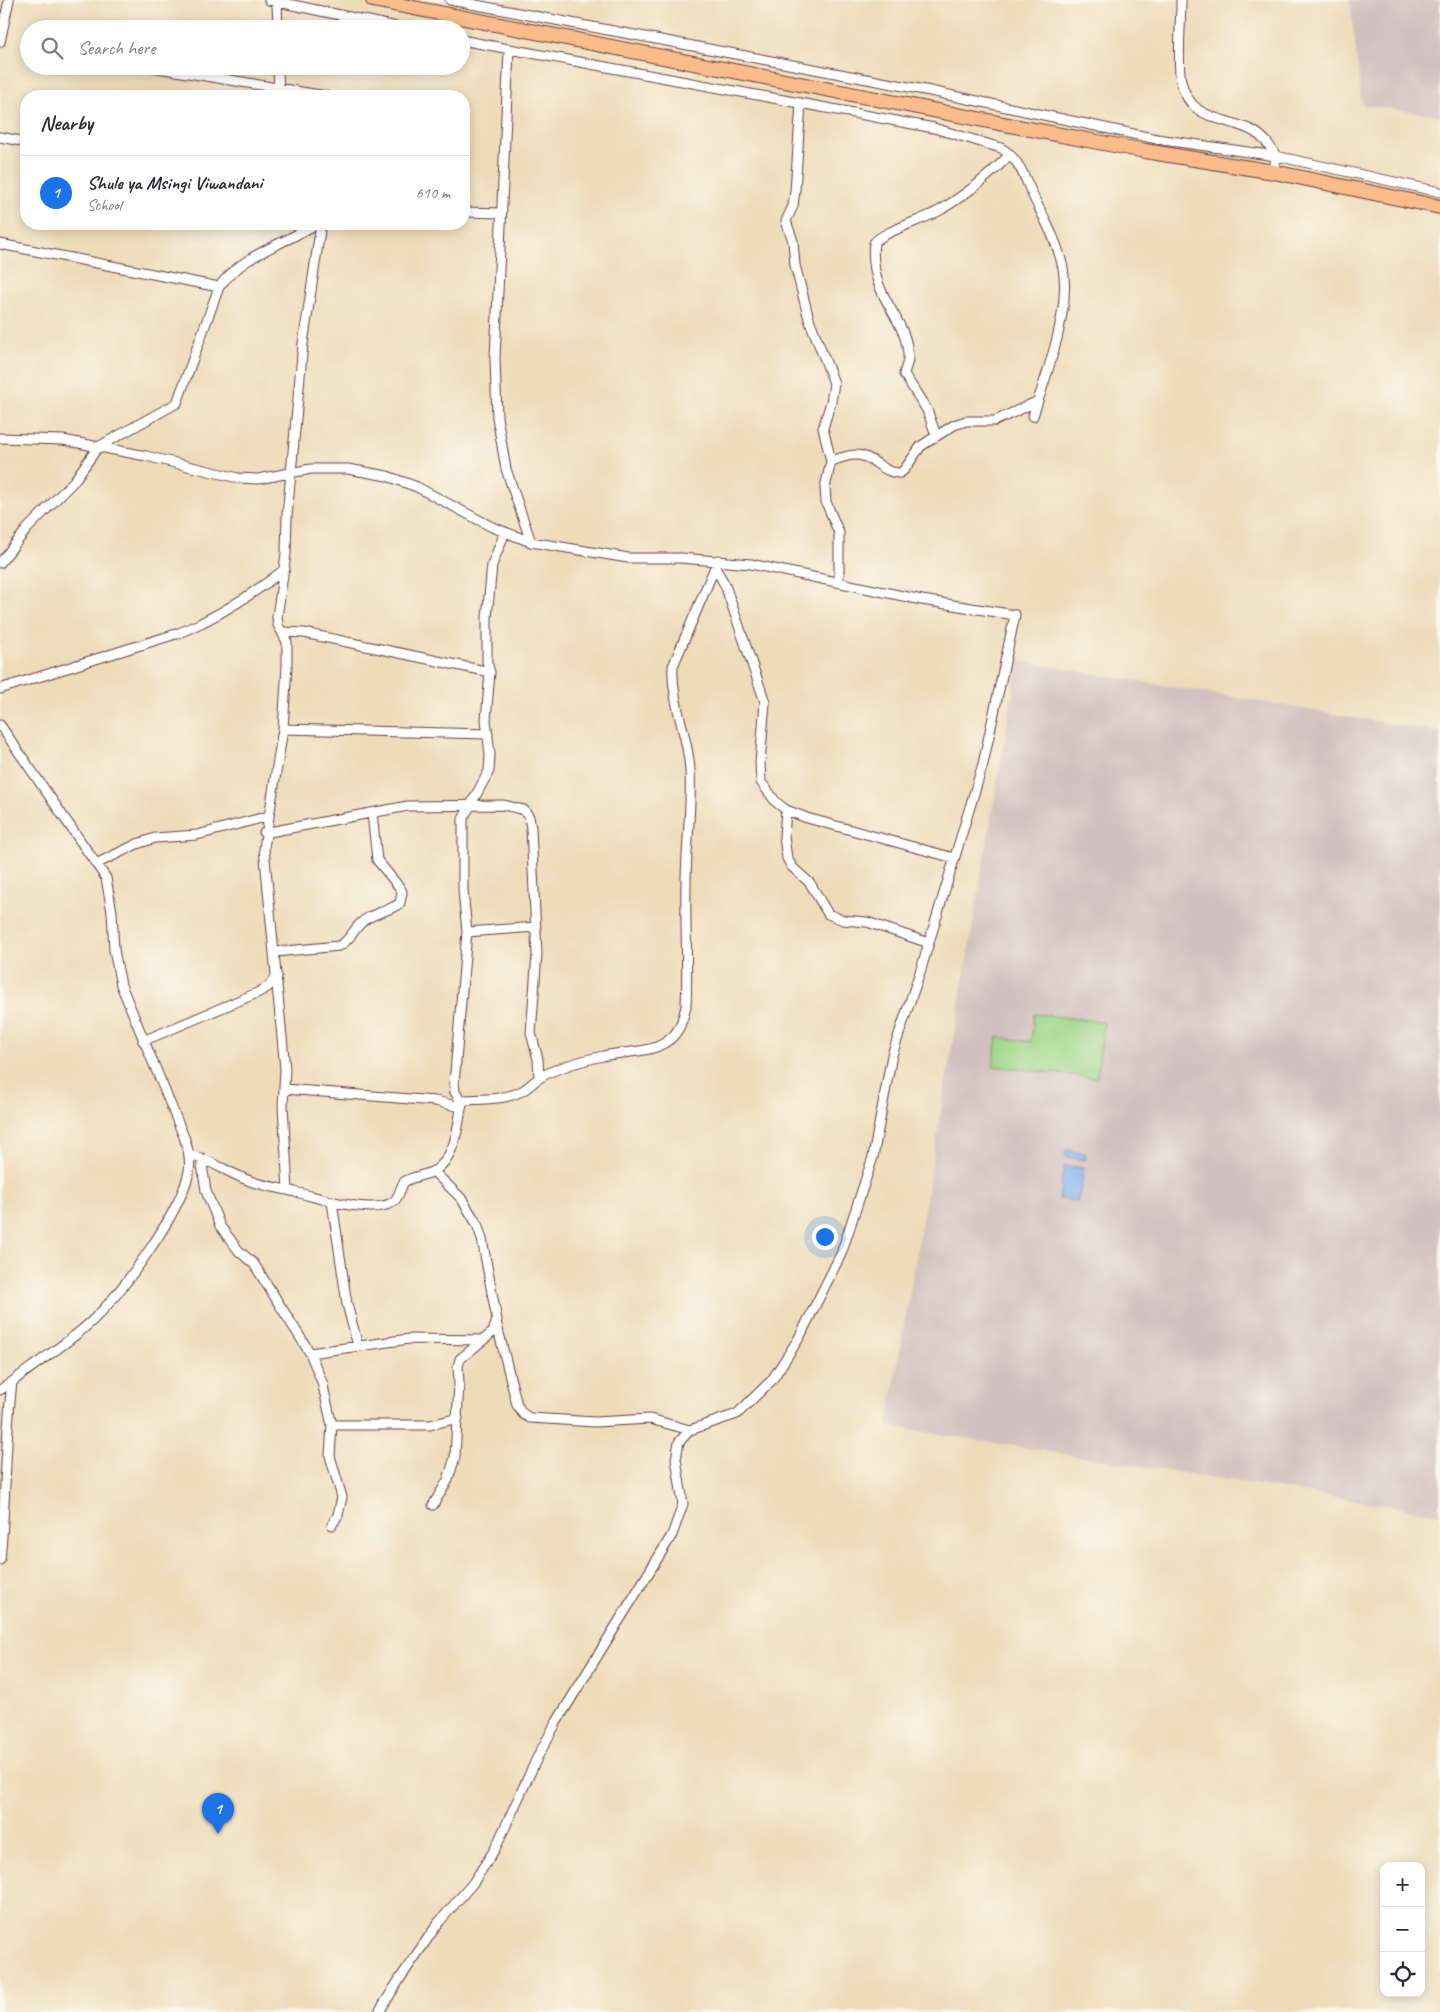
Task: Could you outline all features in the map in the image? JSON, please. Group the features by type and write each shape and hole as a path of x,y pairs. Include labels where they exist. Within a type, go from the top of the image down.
{"highway":[{"path":"373,0 1014,126 1145,151 1274,172 1440,207"}],"street":[{"path":"0,42 9,0"},
{"path":"450,0 930,91 1157,139 1276,156 1440,192"},
{"path":"1181,0 1180,80 1192,106 1221,121 1253,131 1268,142 1276,156 1274,172"},
{"path":"276,20 273,1 363,20"},
{"path":"470,42 934,128 1001,148 1010,154 1022,170 1053,238 1065,280 1059,327 1033,416"},
{"path":"509,50 495,358 497,417 506,469 531,542"},
{"path":"193,75 269,90"},
{"path":"278,75 279,90"},
{"path":"801,102 795,191 793,206 786,221 793,241 795,265 810,319 834,383 831,402 823,428 831,461 825,488 826,502 839,534 839,581"},
{"path":"0,137 20,141"},
{"path":"936,435 927,410 904,374 908,356 905,339 881,292 876,275 874,243 881,236 942,210 985,178 1010,154"},
{"path":"470,212 501,213"},
{"path":"0,563 27,529 74,481 98,447 177,402 220,287 228,274 244,263 305,230"},
{"path":"288,1190 277,976 266,886 264,833 269,816 283,729 288,648 277,617 285,569 303,344 320,230"},
{"path":"0,244 220,287"},
{"path":"831,461 855,455 865,456 887,470 900,473 920,446 936,435 966,421 995,421 1038,401"},
{"path":"0,438 63,440 238,478 258,479 311,469 348,469 387,476 416,487 492,527 531,542 628,558 717,564 751,564 922,600 1015,615 983,764 929,943 892,1055 868,1174 841,1254 820,1298 799,1338 772,1380 756,1397 730,1419 690,1430 650,1419 595,1422 530,1418 523,1414 517,1405 496,1325 497,1316 482,1239 477,1224 461,1198 434,1171"},
{"path":"461,1105 455,1092 454,1084 467,932 463,890 463,819 489,771 490,755 486,720 490,672 487,662 487,618 492,565 505,532"},
{"path":"717,564 765,702 760,763 761,782 771,796 786,810 850,831 954,858"},
{"path":"189,1155 201,1158 249,1180 332,1202 362,1206 385,1205 396,1199 404,1182 434,1171 450,1154 461,1105 466,1100 502,1097 513,1094 522,1091 539,1078 603,1056 651,1049 665,1043 675,1035 683,1019 687,976 686,885 690,790 688,747 676,709 672,678 675,658 717,564"},
{"path":"0,689 179,633 208,621 241,601 285,569"},
{"path":"282,632 304,633 490,672"},
{"path":"0,725 98,863 106,878 110,894 114,950 121,985 176,1116 189,1155 189,1171 180,1199 162,1231 117,1293 94,1319 74,1336 0,1390"},
{"path":"283,729 488,734"},
{"path":"264,833 408,806 516,806 524,810 529,817 537,954 531,1033 538,1058 539,1078"},
{"path":"786,810 784,837 787,858 792,866 810,883 828,914 843,920 867,922 929,943"},
{"path":"274,952 339,946 346,942 362,921 385,913 400,903 402,892 400,888 378,860 372,813"},
{"path":"98,863 137,844 155,838 197,835 269,816"},
{"path":"467,932 536,927"},
{"path":"143,1041 257,993 268,987 277,976"},
{"path":"284,1089 435,1101 461,1105"},
{"path":"201,1158 206,1191 220,1226 240,1251 254,1264 310,1353 325,1390 332,1425 329,1446 330,1456 342,1497 338,1515 332,1525"},
{"path":"332,1202 347,1304 358,1346"},
{"path":"433,1505 448,1480 455,1457 458,1418 458,1366 464,1355 483,1340 496,1325"},
{"path":"310,1353 409,1339 483,1340"},
{"path":"0,1560 6,1506 8,1417 12,1382"},
{"path":"332,1425 430,1425 458,1418"},
{"path":"379,2012 400,1976 439,1922 473,1883 495,1849 537,1758 556,1723 672,1535 683,1504 676,1450 679,1442 690,1430"}],"shaded area":[{"path":"1350,0 1440,0 1440,116 1362,105"},
{"path":"1018,661 1440,732 1440,1514 887,1426"}],"green space":[{"path":"1034,1014 1104,1022 1097,1078 993,1066 997,1037 1031,1042"}],"water":[{"path":"1066,1150 1086,1154 1085,1160 1066,1157"},
{"path":"1064,1166 1084,1168 1078,1201 1059,1199"}],"place":[{"name":"Shule ya Msingi Viwandani","path":"218,1834"}]}
